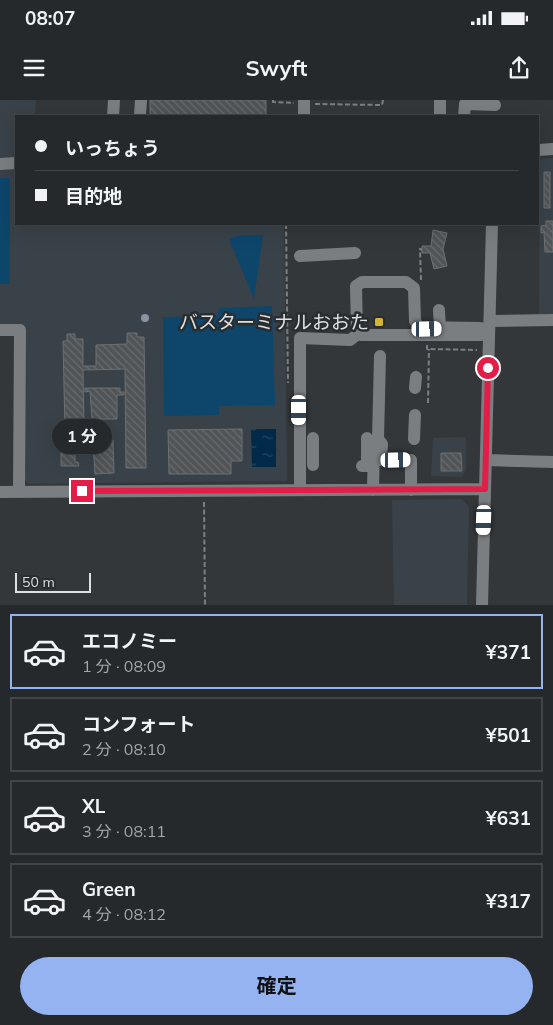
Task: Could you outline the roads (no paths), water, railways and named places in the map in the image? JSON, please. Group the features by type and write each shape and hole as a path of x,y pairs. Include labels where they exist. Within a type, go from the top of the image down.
{"street":[{"path":"112,115 114,100"},
{"path":"140,115 141,100"},
{"path":"440,100 440,115"},
{"path":"465,107 495,107"},
{"path":"539,150 553,149"},
{"path":"0,164 15,163"},
{"path":"482,605 492,225"},
{"path":"300,256 355,253"},
{"path":"358,334 356,286 362,282 408,282 414,288 416,325 423,329 480,328 553,320"},
{"path":"440,310 440,329"},
{"path":"358,334 365,336 477,335 489,326"},
{"path":"0,330 20,330 19,492"},
{"path":"300,489 300,338 350,340 358,334"},
{"path":"362,466 367,466 372,438 380,356"},
{"path":"414,439 415,415"},
{"path":"313,466 314,438"},
{"path":"372,438 374,444 373,490"},
{"path":"372,438 382,444 381,460 411,460 411,490"},
{"path":"486,460 553,462"},
{"path":"0,492 485,489"}],"water":[{"path":"251,429 276,429 276,467 252,467"}],"place":[{"name":"バスターミナルおおた","path":"379,322"}]}
